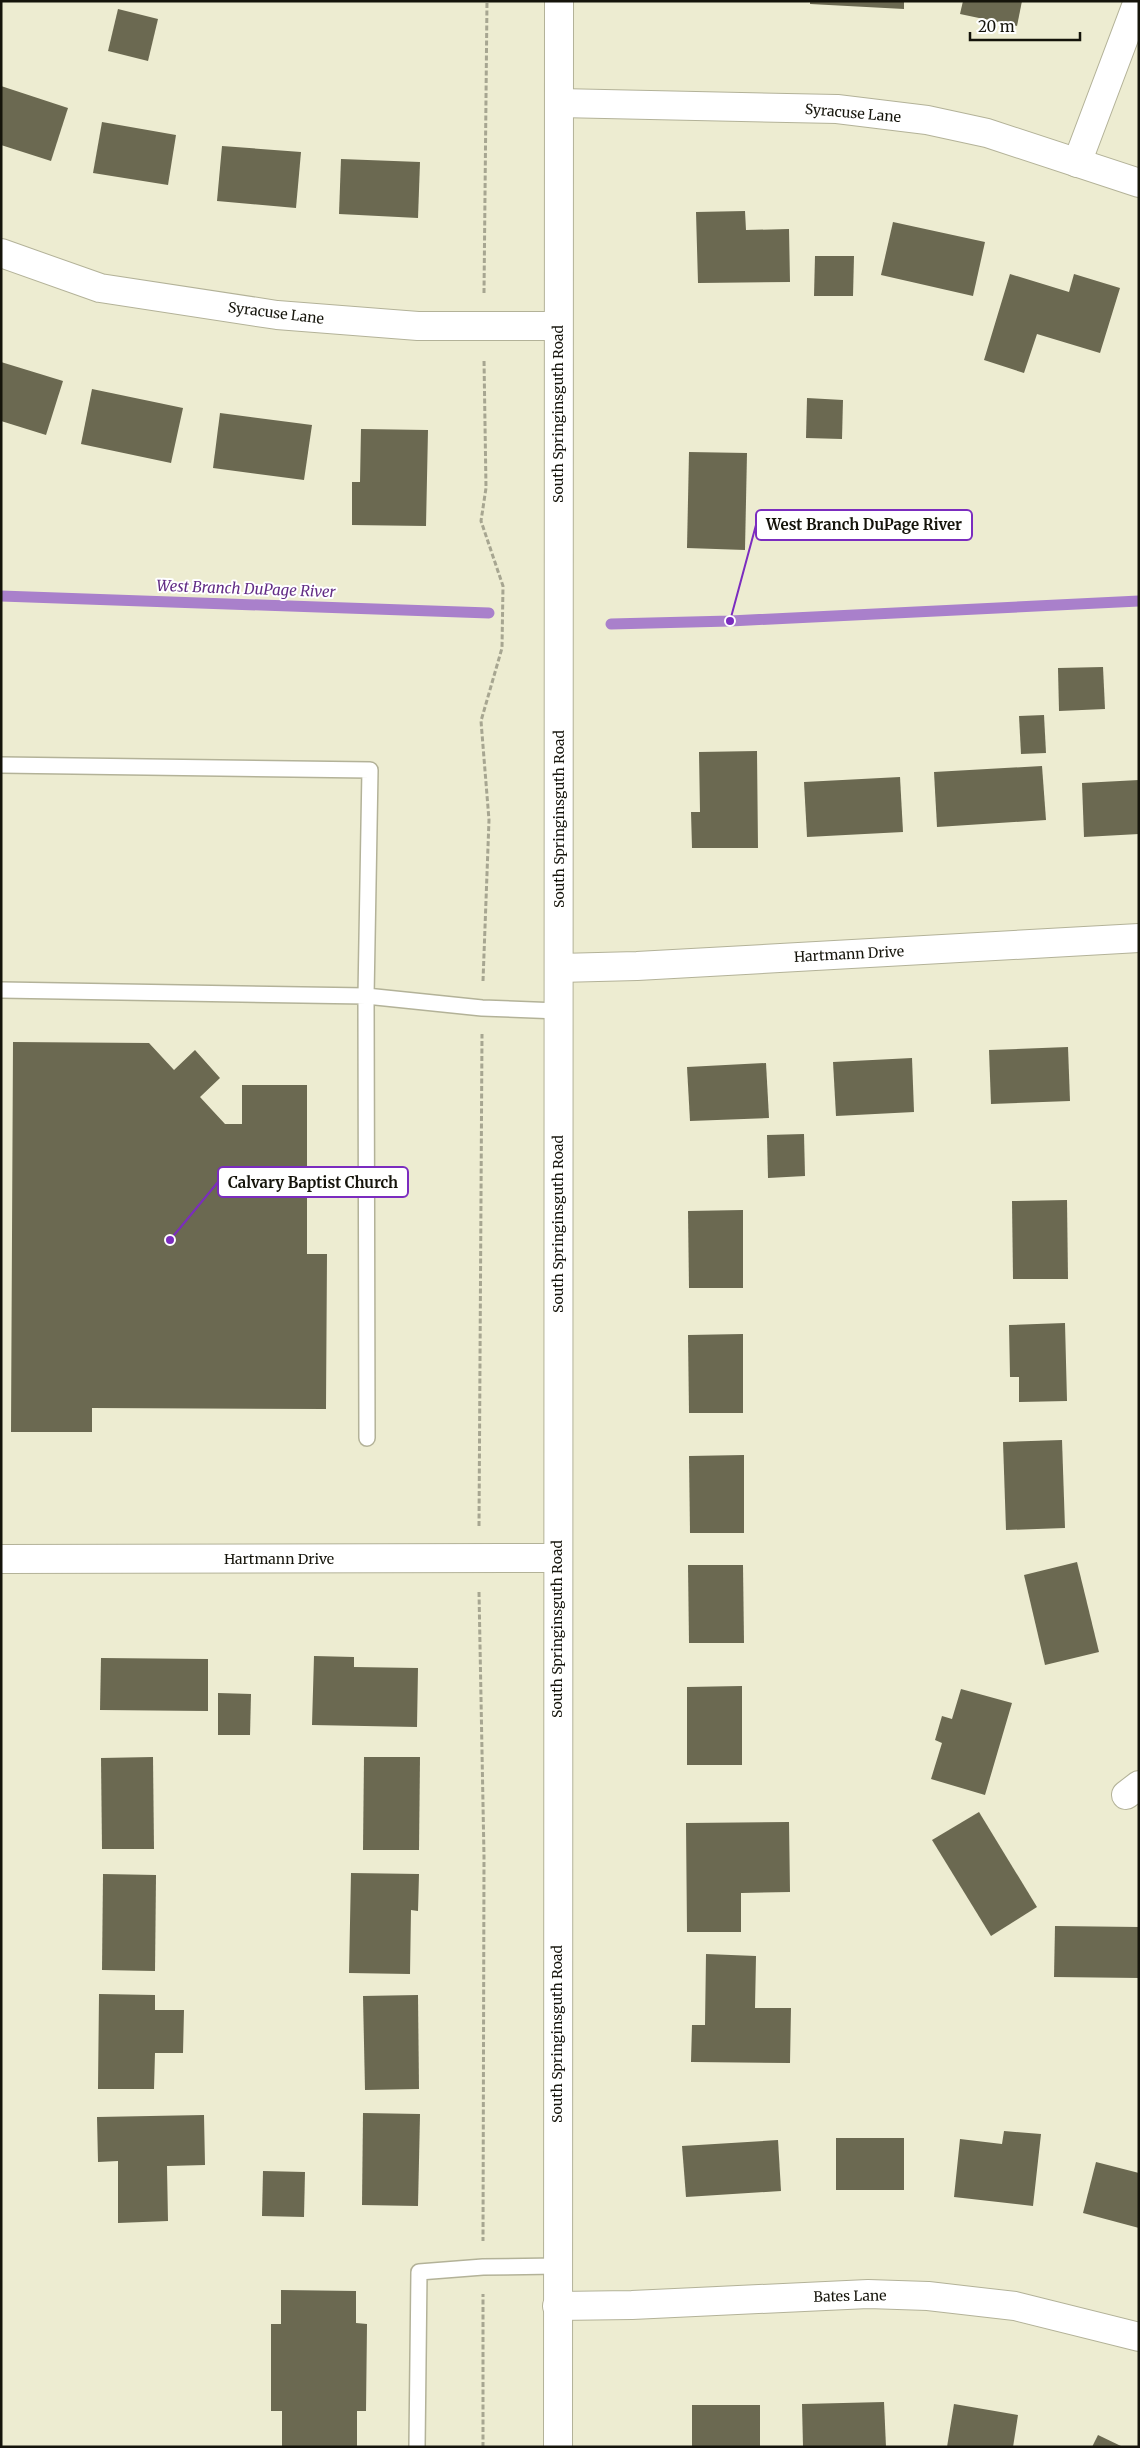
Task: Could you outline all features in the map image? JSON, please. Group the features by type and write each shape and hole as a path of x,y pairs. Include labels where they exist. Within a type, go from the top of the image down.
{"street":[{"name":"South Springinsguth Road","path":"558,2447 559,1"},
{"path":"1077,163 1138,1"},
{"name":"Syracuse Lane","path":"559,103 837,109 927,120 987,133 1139,183"},
{"name":"Syracuse Lane","path":"1,252 100,288 277,315 418,326 558,326"},
{"name":"Hartmann Drive","path":"560,968 1139,938"},
{"name":"Hartmann Drive","path":"1,1559 557,1558"},
{"name":"Bates Lane","path":"557,2306 632,2305 868,2294 928,2296 1015,2306 1139,2337"}],"lane":[{"path":"1,765 370,770 366,996 367,1438"},
{"path":"1,990 366,996 482,1008 559,1010"},
{"path":"417,2447 419,2272 483,2267 557,2266"}],"path":[{"path":"481,721 502,648 503,586 481,522 486,488 483,326 487,159 487,1"}],"building":[{"path":"810,1 904,1 904,9 810,4"},
{"path":"963,1 1022,1 1017,26 960,14"},
{"path":"118,9 158,19 148,61 108,51"},
{"path":"1,86 68,108 51,161 1,145"},
{"path":"102,122 176,135 168,185 93,173"},
{"path":"222,146 301,152 296,208 217,201"},
{"path":"341,159 420,162 418,218 339,214"},
{"path":"745,211 746,230 789,229 790,282 698,283 696,212"},
{"path":"893,222 985,242 973,296 881,275"},
{"path":"815,256 854,256 853,296 814,296"},
{"path":"1010,274 1069,292 1074,274 1120,288 1100,353 1037,334 1024,373 984,360"},
{"path":"1,362 63,381 46,435 1,421"},
{"path":"92,389 183,408 171,463 81,444"},
{"path":"807,398 843,400 842,439 806,438"},
{"path":"220,413 312,425 304,480 213,468"},
{"path":"361,429 428,430 426,526 352,525 352,482 360,482"},
{"path":"689,452 747,453 745,550 687,548"},
{"path":"1103,667 1105,709 1059,711 1058,668"},
{"path":"1044,715 1046,753 1021,754 1019,716"},
{"path":"757,751 758,848 692,848 691,812 700,812 699,752"},
{"path":"1042,766 1046,820 937,827 934,772"},
{"path":"900,777 903,832 807,837 804,782"},
{"path":"1139,780 1139,834 1084,837 1082,783"},
{"path":"13,1042 149,1043 174,1070 195,1050 220,1078 200,1097 225,1124 242,1124 242,1085 307,1085 307,1254 327,1254 326,1409 92,1408 92,1432 11,1432"},
{"path":"1068,1047 1070,1101 991,1104 989,1050"},
{"path":"912,1058 914,1112 836,1116 833,1062"},
{"path":"766,1063 769,1118 690,1121 687,1067"},
{"path":"804,1134 805,1176 768,1178 767,1135"},
{"path":"1067,1200 1068,1279 1013,1279 1012,1201"},
{"path":"743,1210 743,1288 689,1288 688,1211"},
{"path":"1065,1323 1067,1401 1019,1402 1019,1377 1010,1377 1009,1325"},
{"path":"743,1334 743,1413 689,1413 688,1335"},
{"path":"1062,1440 1065,1528 1006,1530 1003,1442"},
{"path":"744,1455 744,1533 690,1533 689,1456"},
{"path":"1077,1562 1099,1652 1045,1665 1024,1575"},
{"path":"688,1565 743,1565 744,1643 689,1643"},
{"path":"314,1656 354,1657 354,1667 418,1668 417,1727 312,1725"},
{"path":"101,1658 208,1659 208,1711 100,1710"},
{"path":"742,1686 742,1765 687,1765 687,1687"},
{"path":"961,1689 1012,1703 985,1795 931,1779 942,1743 935,1740 942,1716 952,1719"},
{"path":"218,1693 251,1694 250,1735 218,1735"},
{"path":"153,1757 154,1849 102,1849 101,1758"},
{"path":"364,1757 420,1757 419,1850 363,1850"},
{"path":"979,1812 1037,1907 991,1936 932,1840"},
{"path":"789,1822 790,1892 741,1893 741,1932 687,1932 686,1823"},
{"path":"351,1873 419,1874 418,1911 411,1910 410,1974 349,1973"},
{"path":"103,1874 156,1875 155,1971 102,1970"},
{"path":"1055,1926 1139,1927 1139,1978 1054,1977"},
{"path":"706,1954 756,1956 755,2008 791,2008 790,2063 691,2062 692,2025 705,2025"},
{"path":"99,1994 155,1995 155,2010 184,2010 183,2053 155,2053 154,2089 98,2089"},
{"path":"418,1995 419,2089 365,2090 363,1996"},
{"path":"363,2113 420,2114 418,2206 362,2205"},
{"path":"204,2115 205,2165 167,2166 168,2221 118,2223 118,2161 98,2162 97,2117"},
{"path":"1004,2131 1041,2134 1033,2206 954,2197 960,2139 1002,2144"},
{"path":"836,2138 904,2138 904,2190 836,2190"},
{"path":"778,2140 781,2191 686,2197 682,2146"},
{"path":"1096,2162 1139,2173 1139,2228 1083,2213"},
{"path":"263,2171 305,2172 304,2217 262,2216"},
{"path":"281,2290 356,2291 356,2323 367,2324 366,2411 357,2411 357,2447 282,2447 282,2411 271,2411 271,2324 281,2324"},
{"path":"884,2402 886,2447 803,2447 802,2404"},
{"path":"954,2404 1018,2415 1013,2447 947,2447"},
{"path":"692,2405 760,2405 760,2447 692,2447"},
{"path":"1098,2435 1123,2447 1092,2447"}],"waterway":[{"name":"West Branch DuPage River","path":"1,596 489,613"},
{"name":"West Branch DuPage River","path":"611,624 730,621 1139,601"}],"place":[{"name":"West Branch DuPage River","path":"730,621"},
{"name":"Calvary Baptist Church","path":"170,1240"}]}
